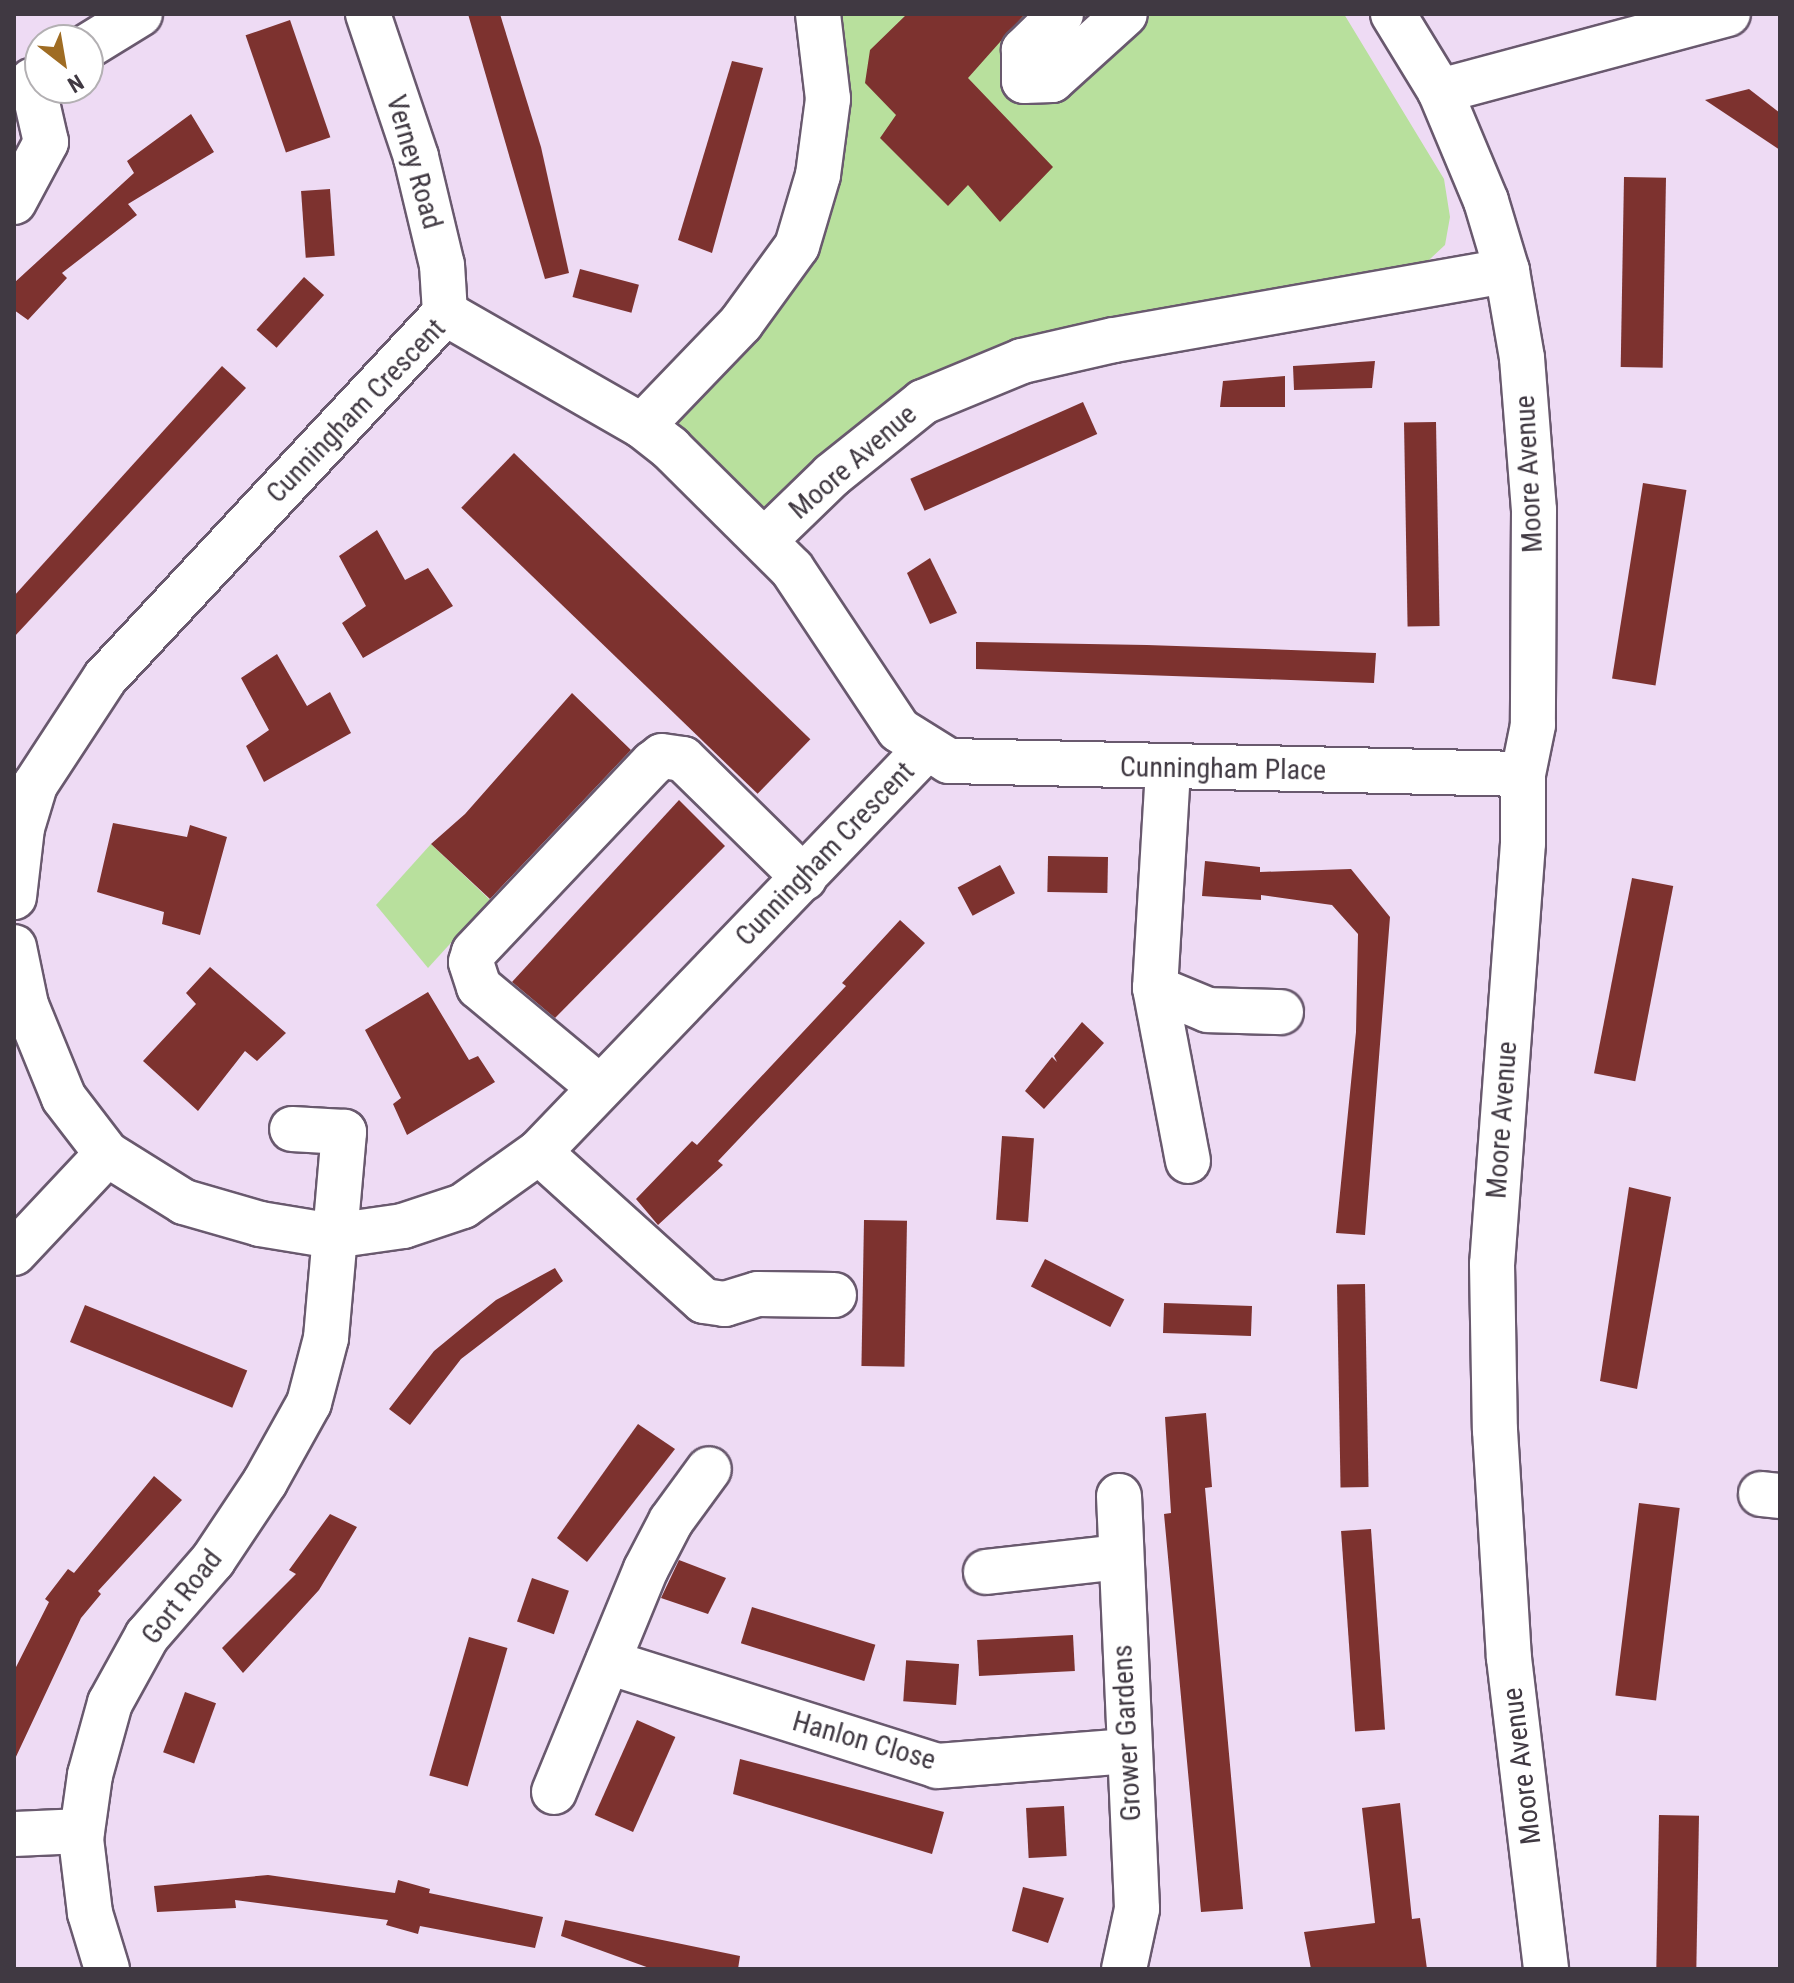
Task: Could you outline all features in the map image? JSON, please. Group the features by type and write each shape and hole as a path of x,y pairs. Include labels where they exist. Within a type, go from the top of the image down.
{"street":[{"path":"104,36 140,14"},
{"name":"Verney Road","path":"368,14 416,157 442,265 445,313"},
{"path":"642,426 741,323 797,246 818,175 828,99 818,14"},
{"path":"1061,14 1024,50 1024,81 1052,80 1125,14"},
{"name":"Moore Avenue","path":"1393,14 1440,91 1486,201 1507,271 1522,358 1534,510 1533,725 1523,774 1523,843 1492,1264 1495,1430 1509,1658 1546,1969"},
{"path":"1440,91 1728,14"},
{"path":"14,202 46,142 35,104"},
{"name":"Moore Avenue","path":"766,539 832,475 923,402 1022,361 1114,340 1507,271"},
{"name":"Cunningham Crescent","path":"14,897 22,828 35,785 105,678 445,313 642,426 766,539 792,569 877,704 925,750 804,878 598,1086 539,1152 463,1206 403,1226 333,1236 260,1224 184,1202 107,1154 64,1098 26,1005 14,947"},
{"name":"Cunningham Place","path":"925,750 949,761 978,764 1168,770 1523,774"},
{"path":"598,1086 479,987 470,973 471,962 474,952 653,763 662,756 683,759 804,878"},
{"path":"1168,770 1155,988 1188,1161"},
{"path":"1155,988 1208,1010 1281,1012"},
{"name":"Gort Road","path":"107,1969 90,1913 82,1831 90,1775 110,1703 147,1636 213,1560 265,1482 309,1403 326,1338 344,1132 292,1129"},
{"path":"539,1152 704,1301 725,1304 758,1294 834,1295"},
{"path":"14,1253 107,1154"},
{"path":"554,1792 652,1557 709,1469"},
{"name":"Grower Gardens","path":"1119,1496 1119,1557 1137,1909 1124,1969"},
{"path":"986,1572 1119,1557"},
{"name":"Hanlon Close","path":"608,1662 937,1766 1128,1751"},
{"path":"14,1834 82,1831"}],"green space":[{"path":"818,14 1344,14 1444,179 1450,217 1445,245 1415,273 924,402 766,539 642,426 797,246"},
{"path":"431,844 490,900 428,968 376,905"}],"building":[{"path":"468,14 500,14 541,147 569,273 545,279"},
{"path":"907,14 1025,14 968,78 1053,167 1000,222 968,185 948,206 880,138 896,115 865,83 870,50"},
{"path":"290,20 330,137 286,153 246,35"},
{"path":"732,61 763,68 712,253 678,240"},
{"path":"1749,89 1780,113 1780,150 1705,100"},
{"path":"191,114 214,152 128,204 137,215 62,273 67,278 28,320 14,310 14,283 134,173 127,161"},
{"path":"1624,177 1666,178 1663,368 1621,367"},
{"path":"330,189 335,256 306,258 301,191"},
{"path":"580,269 639,285 631,313 572,297"},
{"path":"304,277 324,295 277,348 256,330"},
{"path":"1375,361 1372,388 1294,390 1293,366"},
{"path":"222,366 246,388 14,637 14,596"},
{"path":"1285,376 1285,407 1220,407 1223,381"},
{"path":"1083,402 1097,434 925,511 910,479"},
{"path":"1436,422 1440,626 1408,627 1404,423"},
{"path":"514,453 810,739 758,794 461,508"},
{"path":"1643,483 1686,490 1655,685 1612,679"},
{"path":"377,530 405,580 428,568 453,606 363,658 342,623 366,606 339,556"},
{"path":"930,558 957,613 930,624 907,573"},
{"path":"976,642 1376,653 1374,683 976,669"},
{"path":"277,654 307,706 330,692 351,733 264,782 246,746 269,730 241,678"},
{"path":"572,693 631,750 490,899 431,844 465,814"},
{"path":"679,800 725,846 555,1018 512,982"},
{"path":"113,823 187,837 190,825 227,837 200,935 162,924 164,912 97,892"},
{"path":"1048,856 1108,857 1107,893 1047,892"},
{"path":"1205,861 1260,867 1260,872 1351,869 1390,917 1365,1235 1336,1233 1356,1032 1358,934 1332,905 1261,895 1261,900 1202,896"},
{"path":"1000,865 1015,893 973,916 958,888"},
{"path":"1632,878 1673,886 1635,1081 1594,1073"},
{"path":"900,920 925,943 718,1161 723,1165 658,1225 636,1199 692,1141 697,1145 846,986 842,983"},
{"path":"210,967 286,1033 257,1061 245,1051 198,1111 143,1061 196,1004 186,993"},
{"path":"428,992 469,1060 478,1056 495,1082 407,1135 393,1104 401,1098 365,1030"},
{"path":"1082,1022 1104,1043 1044,1109 1025,1091 1052,1057 1057,1062 1054,1056"},
{"path":"1002,1136 1034,1138 1028,1222 996,1220"},
{"path":"1629,1187 1671,1197 1637,1389 1600,1381"},
{"path":"864,1220 907,1221 904,1367 861,1366"},
{"path":"1045,1259 1124,1299 1110,1327 1031,1287"},
{"path":"555,1268 563,1281 461,1359 410,1425 389,1409 434,1351 496,1300"},
{"path":"1337,1284 1365,1284 1369,1487 1341,1487"},
{"path":"1164,1303 1252,1306 1251,1336 1163,1333"},
{"path":"85,1305 247,1371 232,1408 70,1342"},
{"path":"1206,1413 1212,1487 1205,1488 1243,1909 1201,1912 1164,1514 1171,1513 1165,1417"},
{"path":"638,1424 675,1449 587,1562 557,1538"},
{"path":"154,1476 182,1500 98,1591 101,1594 81,1618 14,1761 14,1671 49,1602 45,1599 68,1569 74,1573"},
{"path":"1639,1503 1680,1508 1656,1701 1615,1696"},
{"path":"330,1514 357,1527 319,1590 243,1673 222,1648 296,1574 289,1570"},
{"path":"1371,1529 1385,1730 1355,1732 1341,1531"},
{"path":"679,1560 726,1578 708,1614 661,1598"},
{"path":"532,1578 569,1591 554,1634 517,1621"},
{"path":"752,1607 875,1645 864,1681 741,1643"},
{"path":"1073,1635 1075,1671 979,1676 977,1640"},
{"path":"469,1637 507,1648 468,1786 429,1775"},
{"path":"906,1660 959,1664 956,1705 903,1701"},
{"path":"185,1692 216,1703 194,1763 163,1752"},
{"path":"637,1720 675,1737 633,1832 595,1815"},
{"path":"740,1759 944,1812 932,1854 733,1794"},
{"path":"1400,1803 1412,1919 1420,1918 1427,1969 1311,1969 1304,1932 1375,1923 1362,1808"},
{"path":"1064,1806 1067,1856 1029,1858 1026,1808"},
{"path":"1659,1815 1699,1816 1696,1969 1656,1969"},
{"path":"268,1875 395,1893 398,1880 430,1889 429,1893 543,1917 535,1948 420,1926 418,1934 386,1925 388,1920 235,1900 236,1908 157,1912 154,1886"},
{"path":"1023,1887 1064,1898 1048,1943 1012,1931"},
{"path":"565,1920 740,1956 738,1969 652,1969 561,1936"}]}
